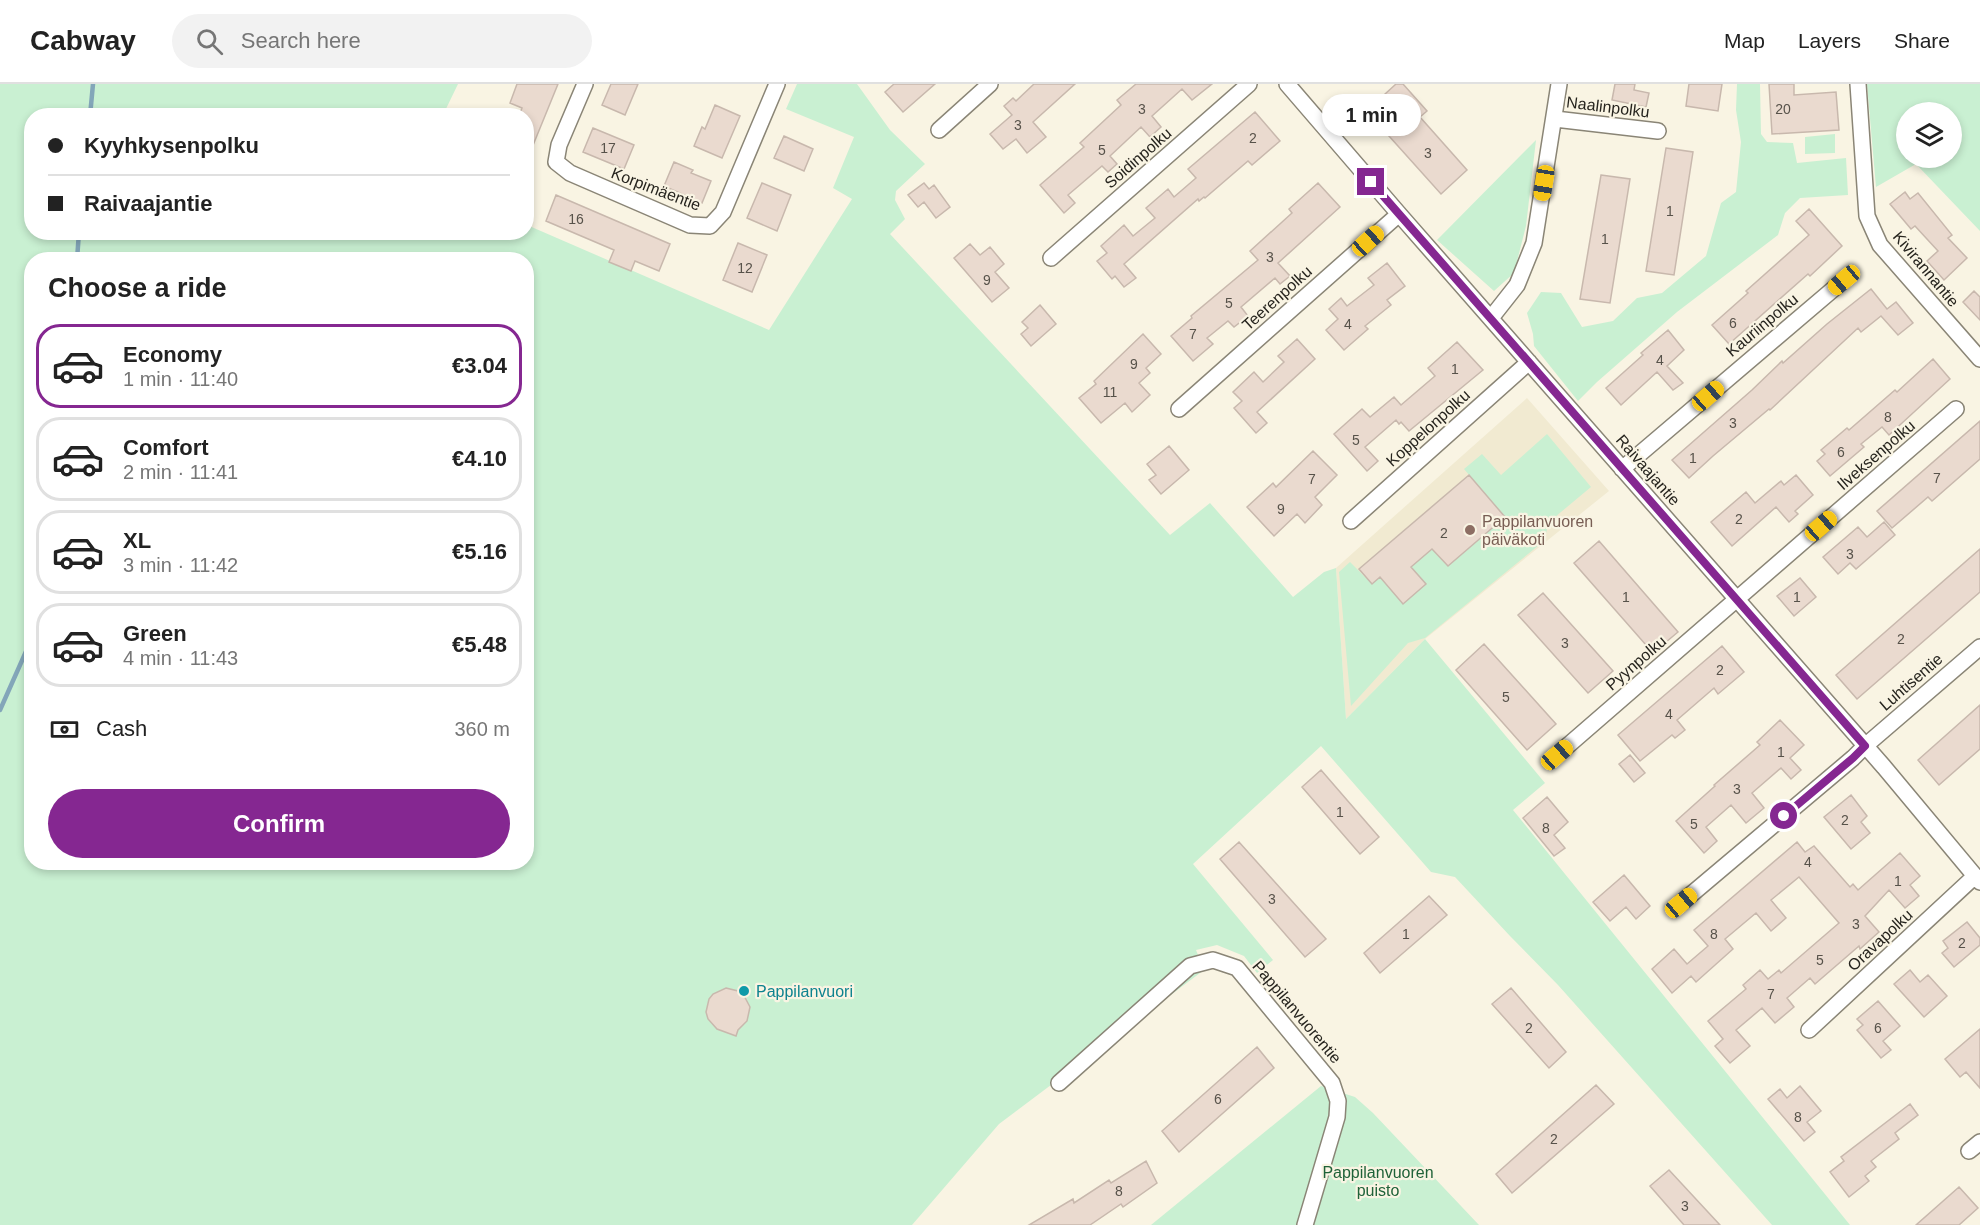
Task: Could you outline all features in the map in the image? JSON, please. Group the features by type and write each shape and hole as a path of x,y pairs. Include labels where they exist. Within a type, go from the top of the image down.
{"street":[{"name":"Korpimäentie","path":"585,84 559,145 556,162 570,174 690,225 710,226 723,212 777,84"},
{"path":"939,130 990,84"},
{"name":"Soidinpolku","path":"1051,258 1249,84"},
{"name":"Raivaajantie","path":"1287,84 1737,598 1977,879"},
{"path":"1491,318 1517,285 1534,243 1559,84"},
{"name":"Kivirannantie","path":"1858,84 1867,216 1881,245 1980,358"},
{"name":"Naalinpolku","path":"1555,119 1658,132"},
{"name":"Teerenpolku","path":"1179,409 1399,214"},
{"name":"Kauriinpolku","path":"1622,469 1844,280"},
{"name":"Koppelonpolku","path":"1351,521 1529,362"},
{"name":"Ilveksenpolku","path":"1737,598 1956,409"},
{"name":"Pyynpolku","path":"1557,755 1737,598"},
{"name":"Luhtisentie","path":"1681,903 1980,647"},
{"name":"Oravapolku","path":"1809,1030 1977,879"},
{"name":"Pappilanvuorentie","path":"1059,1083 1190,966 1213,960 1237,968 1325,1072 1332,1083 1338,1101 1337,1117 1305,1225"}],"shaded area":[{"name":"Pappilanvuoren päiväkoti","path":"1527,398 1609,491 1425,639 1346,719 1336,568"}],"green space":[{"path":"0,84 458,84 446,108 24,108 24,240 534,240 534,228 769,330 852,199 833,188 854,137 786,109 797,84 857,84 890,130 925,164 896,191 895,200 905,219 890,234 1170,535 1210,503 1293,597 1324,572 1336,568 1346,719 1425,639 1545,783 1513,810 1850,1225 1772,1225 1558,985 1455,877 1431,872 1321,746 1193,864 1273,960 1257,973 1244,956 1217,945 1196,950 1204,970 999,1124 912,1225 0,1225"},
{"path":"1737,84 1760,84 1761,134 1767,142 1793,143 1797,163 1846,158 1848,195 1800,198 1785,213 1778,235 1677,312 1578,401 1534,346 1527,313 1541,292 1561,293 1582,327 1613,321 1637,298 1662,293 1706,256 1721,203 1736,192 1741,142 1736,110"},
{"path":"1867,84 1980,84 1980,231 1920,168 1962,168 1962,102 1896,102 1896,168 1909,168 1876,187"},
{"path":"1835,134 1835,153 1805,154 1805,137"},
{"path":"1536,140 1526,226 1514,273 1494,291 1437,240"},
{"path":"1547,434 1591,487 1549,522 1544,541 1425,638 1408,643 1351,706 1339,572 1350,562 1372,584 1380,577 1403,604 1426,584 1411,567 1432,549 1448,566 1505,517 1464,469 1482,454 1501,475"},
{"name":"Pappilanvuoren puisto","path":"1321,1086 1355,1097 1479,1225 1151,1225"}],"building":[{"path":"517,84 558,84 534,143 534,108 522,108 510,103"},
{"path":"611,84 638,84 625,115 602,105"},
{"path":"894,84 935,84 903,112 885,92"},
{"path":"1034,84 1075,84 1033,122 1046,137 1027,153 1016,139 1003,149 990,134 1012,115 1004,106 1013,98 1016,101"},
{"path":"1136,84 1212,84 1192,100 1182,89 1152,116 1161,127 1150,137 1141,127 1110,156 1117,164 1108,172 1102,166 1068,195 1075,203 1064,213 1040,185 1084,147 1080,143 1121,105 1117,100"},
{"path":"1396,84 1403,84 1427,111 1420,117 1467,170 1441,194 1389,136 1396,130 1373,105"},
{"path":"1615,84 1635,84 1634,90 1649,93 1646,107 1612,100"},
{"path":"1689,84 1722,84 1718,111 1686,106"},
{"path":"1769,84 1794,84 1794,95 1836,92 1839,130 1772,134"},
{"path":"715,105 740,116 722,158 694,146 702,127 705,129"},
{"path":"1255,112 1280,141 1252,165 1248,161 1205,198 1199,201 1198,199 1124,264 1136,278 1124,287 1115,276 1112,279 1097,261 1107,253 1101,246 1124,225 1133,236 1155,218 1146,208 1168,189 1174,197 1196,178 1188,169"},
{"path":"593,128 634,145 624,169 583,152"},
{"path":"784,136 813,149 804,171 774,158"},
{"path":"1666,148 1693,152 1674,275 1646,271"},
{"path":"674,162 693,170 691,173 711,181 702,203 664,186"},
{"path":"1601,175 1630,179 1610,303 1580,299"},
{"path":"762,183 791,195 777,231 747,218"},
{"path":"924,183 929,189 934,185 950,207 936,218 924,202 918,207 908,195"},
{"path":"1318,183 1340,207 1278,263 1290,276 1280,284 1275,278 1241,307 1248,316 1234,327 1228,321 1207,338 1213,344 1193,361 1171,336 1192,318 1191,316 1258,260 1250,251 1292,213 1289,209"},
{"path":"1905,192 1910,199 1918,193 1952,235 1948,238 1967,258 1944,280 1927,261 1938,251 1915,226 1911,229 1890,204"},
{"path":"556,195 670,244 659,271 635,261 631,271 609,262 614,250 546,221"},
{"path":"1809,209 1842,246 1729,344 1712,325 1809,235 1796,221"},
{"path":"738,243 767,255 752,292 723,280"},
{"path":"970,244 980,255 990,247 1004,264 995,272 1009,288 992,302 954,258"},
{"path":"1387,263 1405,286 1387,300 1391,305 1365,326 1368,329 1344,350 1326,330 1338,319 1329,309 1341,298 1347,306 1374,285 1368,278"},
{"path":"1871,289 1887,309 1896,302 1913,323 1898,335 1881,316 1861,332 1858,328 1770,410 1689,478 1672,460 1782,361 1783,363"},
{"path":"1974,291 1980,297 1980,320 1963,302"},
{"path":"1040,305 1056,324 1031,346 1021,334 1028,328 1022,322"},
{"path":"1668,330 1684,350 1667,366 1683,383 1673,390 1657,372 1621,405 1606,388"},
{"path":"1143,334 1161,354 1146,368 1150,373 1139,383 1150,395 1132,412 1125,403 1101,423 1079,398 1096,384 1094,381"},
{"path":"1297,339 1315,359 1257,412 1267,423 1256,433 1234,408 1242,401 1233,392 1254,372 1263,382 1284,362 1278,356"},
{"path":"1457,342 1483,370 1409,431 1396,420 1365,447 1378,461 1367,471 1334,434 1362,409 1370,417 1394,397 1401,405 1435,376 1428,368"},
{"path":"1933,359 1950,379 1889,435 1882,427 1861,444 1864,447 1830,476 1817,461 1825,454 1821,450 1847,428 1849,430 1895,390 1897,392"},
{"path":"1980,421 1980,459 1932,501 1928,497 1892,528 1877,511"},
{"path":"1169,446 1189,470 1161,494 1149,480 1156,475 1147,464"},
{"path":"1313,451 1337,475 1315,497 1322,505 1305,523 1297,514 1274,536 1247,507 1273,483 1276,487"},
{"path":"1469,475 1505,517 1448,566 1432,549 1411,567 1426,584 1403,604 1380,577 1372,584 1359,569"},
{"path":"1796,475 1813,495 1795,511 1798,514 1789,522 1776,507 1732,546 1711,522 1746,492 1755,503 1781,481 1784,485"},
{"path":"1884,522 1895,535 1856,569 1850,563 1838,574 1823,557 1858,527 1867,537"},
{"path":"1599,541 1678,632 1653,653 1574,563"},
{"path":"1980,549 1980,592 1857,699 1836,675"},
{"path":"1800,578 1816,597 1794,616 1777,596"},
{"path":"1543,593 1613,671 1588,693 1518,615"},
{"path":"1484,644 1556,724 1527,750 1456,670"},
{"path":"1722,646 1744,672 1718,694 1714,688 1677,720 1685,730 1675,738 1672,735 1640,761 1618,735"},
{"path":"1980,705 1980,749 1939,785 1918,760"},
{"path":"1780,720 1804,745 1790,758 1801,770 1791,779 1781,768 1752,793 1764,808 1746,823 1731,805 1706,827 1717,841 1704,853 1676,821 1760,745 1757,742"},
{"path":"1630,755 1645,773 1634,782 1619,764"},
{"path":"1321,770 1379,837 1360,854 1302,787"},
{"path":"1851,795 1867,816 1861,822 1870,833 1851,849 1824,817"},
{"path":"1547,797 1568,822 1554,835 1565,848 1554,856 1523,818"},
{"path":"1239,842 1326,939 1305,957 1220,859"},
{"path":"1797,842 1805,852 1814,846 1850,887 1853,884 1858,890 1900,853 1920,876 1910,885 1919,896 1905,908 1889,890 1865,916 1879,932 1815,984 1810,978 1787,998 1794,1007 1775,1023 1762,1008 1736,1030 1750,1046 1730,1063 1715,1046 1723,1039 1708,1021 1746,989 1743,985 1760,970 1768,979 1779,970 1781,973 1839,923 1799,877 1771,900 1786,918 1771,931 1756,913 1725,939 1733,949 1696,982 1691,976 1672,993 1652,969 1674,949 1687,964 1708,946 1694,930"},
{"path":"1624,875 1650,906 1636,919 1626,907 1610,921 1593,902"},
{"path":"1429,896 1447,915 1380,973 1364,953"},
{"path":"1967,922 1980,938 1980,945 1954,967 1942,953 1948,948 1943,941"},
{"path":"1910,970 1920,982 1928,975 1947,996 1924,1017 1894,984"},
{"path":"726,988 742,992 750,1007 747,1021 738,1030 736,1036 717,1029 708,1019 706,1012 709,999 713,994"},
{"path":"1511,988 1566,1052 1549,1068 1492,1004"},
{"path":"1878,1001 1900,1026 1883,1041 1891,1050 1881,1058 1857,1030 1863,1025 1857,1019"},
{"path":"1980,1029 1980,1088 1966,1072 1960,1077 1945,1059"},
{"path":"1257,1047 1274,1068 1179,1152 1162,1131"},
{"path":"1596,1085 1614,1104 1512,1193 1496,1174"},
{"path":"1800,1086 1821,1111 1807,1122 1815,1132 1804,1141 1768,1099 1780,1089 1787,1098"},
{"path":"1910,1104 1918,1115 1895,1133 1899,1139 1871,1161 1876,1167 1865,1176 1869,1181 1849,1197 1830,1172 1844,1161 1841,1157"},
{"path":"1146,1161 1157,1183 1123,1207 1121,1204 1090,1225 1029,1225 1073,1199 1074,1203 1109,1180 1111,1183"},
{"path":"1669,1170 1720,1225 1684,1225 1650,1186"},
{"path":"1959,1187 1978,1208 1959,1225 1916,1225"}],"waterway":[{"path":"91,108 93,84"},
{"path":"78,240 78,252"},
{"path":"0,710 24,656"}],"place":[{"name":"Pappilanvuoren päiväkoti","path":"1470,530"},
{"name":"Pappilanvuori","path":"744,991"}],"route":[{"path":"1371,182 1865,746 1784,816"}]}
